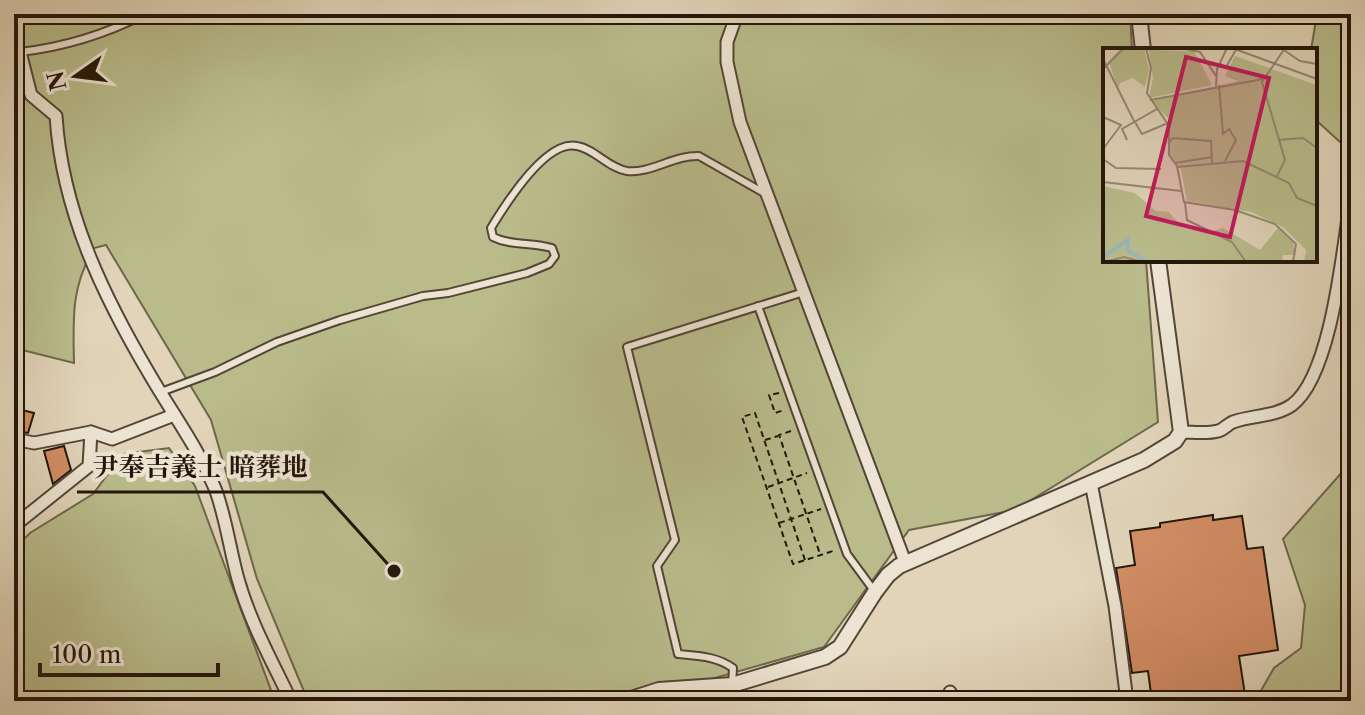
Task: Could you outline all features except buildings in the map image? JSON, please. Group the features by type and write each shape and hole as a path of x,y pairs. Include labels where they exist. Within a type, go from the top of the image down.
{"street":[{"path":"737,14 727,42 727,62 740,122 905,562"},
{"path":"1139,14 1143,48"},
{"path":"17,52 31,95 56,116 60,161 76,223 98,279 217,493 238,580 251,616 291,701"},
{"path":"1181,432 1218,431 1232,422 1283,411 1295,403 1311,382 1320,362 1332,312 1351,197"},
{"path":"625,701 659,690 732,685 814,661 840,647 888,575 905,562 1091,483 1175,441 1181,432 1158,262"},
{"path":"14,439 34,443 91,432 112,439 174,415"},
{"path":"14,526 89,466 91,432"},
{"path":"1091,483 1115,606 1127,701"}],"lane":[{"path":"17,52 50,49 121,26 145,14"},
{"path":"161,392 215,372 277,342 340,320 423,296 448,293 527,273 549,264 555,256 552,248 537,243 505,242 493,237 491,228 537,165 551,152 569,145 579,146 610,165 627,171 641,170 687,155 699,156 767,195"},
{"path":"732,685 733,668 726,663 717,658 678,654 657,566 675,540 627,347 804,292"},
{"path":"758,306 784,391 801,428 844,547 875,592"}],"path":[{"path":"784,391 785,409 775,413 769,395 784,391"},
{"path":"805,560 755,413 742,417 793,564 821,555 844,547"},
{"path":"764,441 801,428"},
{"path":"779,435 821,555"},
{"path":"767,488 817,470"},
{"path":"779,523 830,506"}],"green space":[{"path":"14,14 1130,14 1132,48 1103,48 1103,262 1146,262 1158,422 1015,510 909,530 824,647 634,701 308,701 257,579 211,420 106,245 94,248 77,290 74,363 14,348"},
{"path":"1317,14 1351,14 1351,152 1317,121 1317,48 1311,48"},
{"path":"169,448 195,486 275,701 14,701 14,549 30,533 93,494 123,454"},
{"path":"1351,462 1351,701 1255,701 1274,668 1301,648 1305,605 1283,539"}],"place":[{"name":"尹奉吉義士 暗葬地","path":"394,571"}]}
